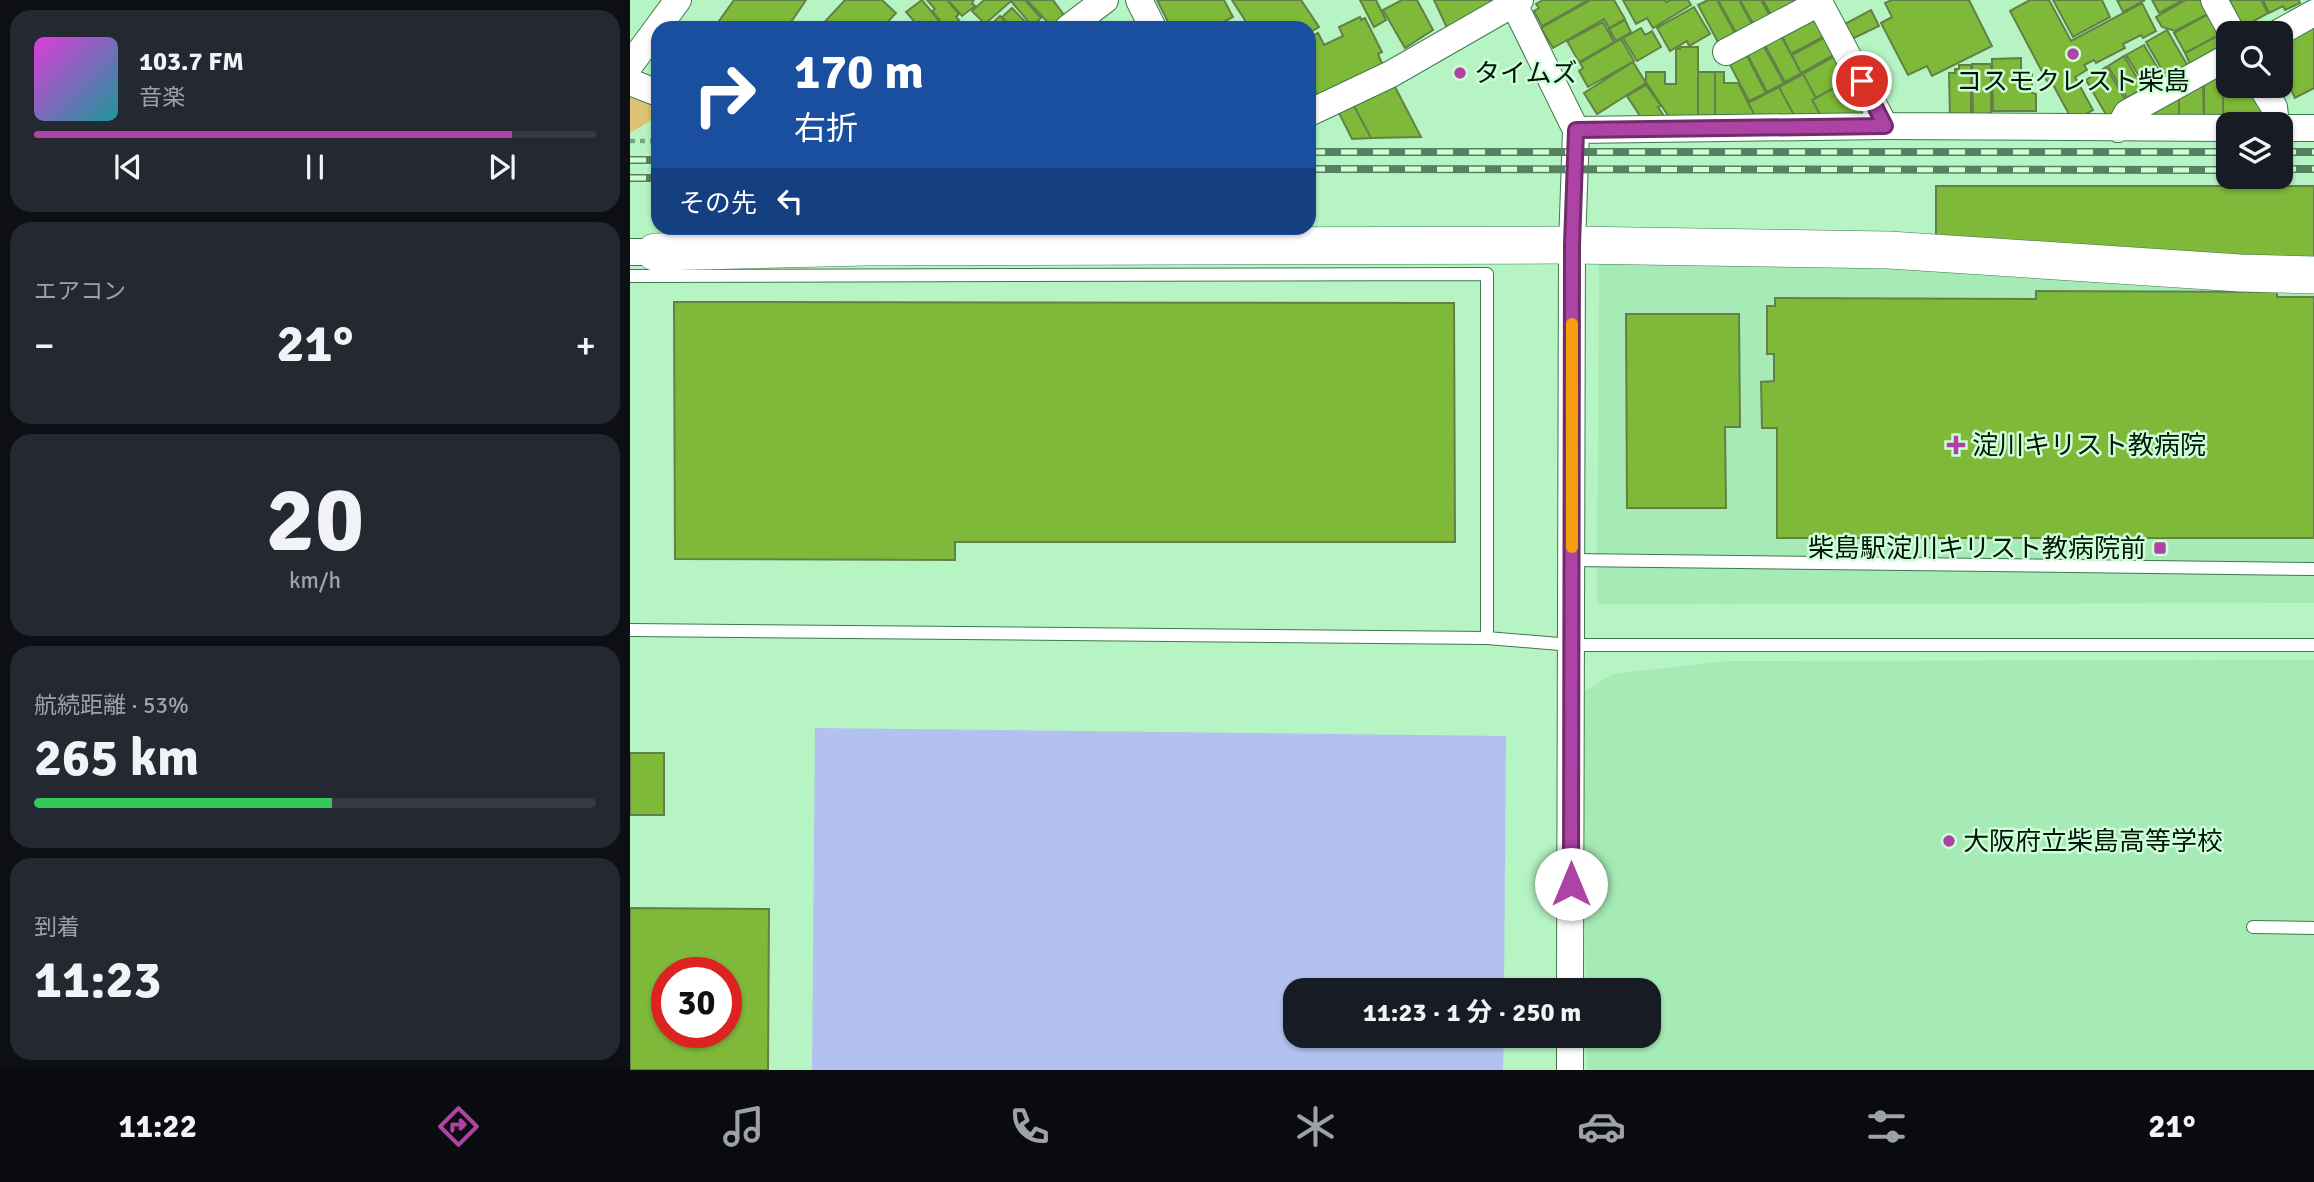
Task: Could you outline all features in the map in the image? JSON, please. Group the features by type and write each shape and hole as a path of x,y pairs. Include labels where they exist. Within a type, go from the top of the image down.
{"street":[{"path":"662,21 678,0"},
{"path":"1077,21 1105,0"},
{"path":"1139,0 1150,21"},
{"path":"2214,0 2225,21"},
{"path":"1316,110 1391,74 1515,1 1576,130 1572,245 1570,978"},
{"path":"1726,52 1819,1 1885,126"},
{"path":"2293,25 2314,13"},
{"path":"630,65 651,37"},
{"path":"2118,129 2127,113 2216,64"},
{"path":"630,82 651,90"},
{"path":"1576,130 1885,126 2216,128"},
{"path":"2293,128 2314,128"},
{"path":"638,260 832,238 1889,250 2240,273 2314,275"},
{"path":"1570,1048 1570,1070"}],"lane":[{"path":"638,260 1487,274 1487,638"},
{"path":"1572,560 2314,569"},
{"path":"630,630 1487,638 1571,645 2314,645"},
{"path":"2253,927 2314,928"}],"path":[{"path":"630,141 651,141"}],"shaded area":[{"path":"630,95 651,102 651,120 630,133"},
{"name":"淀川キリスト教病院","path":"1599,259 1882,266 2314,288 2314,603 1597,604"},
{"name":"大阪府立柴島高等学校","path":"2314,660 2314,1070 1587,1070 1586,1048 1661,1048 1661,978 1586,978 1583,692 1613,674 1727,661"}],"water":[{"path":"815,728 1506,736 1504,978 1283,978 1283,1048 1504,1048 1503,1070 812,1070"}],"building":[{"path":"734,0 806,0 792,21 719,21"},
{"path":"845,0 882,0 896,13 889,21 826,21"},
{"path":"922,0 939,21 914,21 906,12"},
{"path":"927,0 947,0 959,14 956,17 959,20 940,21 932,11 935,9"},
{"path":"948,0 974,0 972,3 975,6 962,16"},
{"path":"984,0 1025,0 1041,18 1038,21 1028,21 1011,1 988,21 982,21 972,11"},
{"path":"1027,0 1053,0 1067,19 1046,21"},
{"path":"1157,0 1224,0 1233,17 1225,21 1168,21"},
{"path":"1232,0 1301,0 1315,21 1246,21"},
{"path":"1360,0 1376,0 1386,20 1374,27"},
{"path":"1402,0 1417,0 1433,30 1405,48 1383,10"},
{"path":"1434,0 1496,0 1448,30"},
{"path":"1543,0 1588,0 1542,26 1534,11 1539,8 1536,4"},
{"path":"1591,0 1614,0 1625,19 1609,28 1604,19 1553,48 1541,28"},
{"path":"1623,0 1688,0 1691,5 1653,28 1647,18 1636,24"},
{"path":"1708,0 1717,0 1737,37 1720,46 1698,5"},
{"path":"1718,0 1739,0 1754,28 1738,36"},
{"path":"1740,0 1761,0 1771,18 1755,27"},
{"path":"1763,0 1797,0 1772,16"},
{"path":"1892,0 1969,0 1992,46 1932,76 1927,66 1908,75 1881,23 1892,17 1885,3"},
{"name":"コスモクレスト柴島","path":"2030,0 2049,0 2071,41 2142,3 2156,31 2123,44 2125,48 2096,63 2094,60 2084,65 2087,70 2075,77 2093,110 2078,118 2070,116 2051,81 2048,83 2010,11"},
{"path":"2053,0 2102,0 2110,17 2073,37"},
{"path":"2117,0 2145,0 2123,12"},
{"path":"2152,0 2183,0 2159,13"},
{"path":"2186,0 2201,0 2208,14 2175,31 2162,27 2156,17"},
{"path":"2229,0 2261,0 2268,13 2254,21 2240,21"},
{"path":"2263,0 2299,0 2300,3 2285,10 2283,6 2269,13"},
{"path":"1694,7 1710,34 1689,46 1687,41 1670,51 1657,28"},
{"path":"1012,8 1024,21 1006,21 1002,17"},
{"path":"1871,10 1879,26 1852,39 1845,24"},
{"path":"2212,12 2217,21 2216,37 2185,53 2174,33"},
{"path":"1360,17 1361,20 1365,18 1382,52 1378,54 1384,68 1318,97 1316,34 1318,33 1324,45 1343,36 1339,27"},
{"path":"1625,20 1631,32 1616,41 1609,29"},
{"path":"1808,20 1818,23 1825,36 1791,54 1781,34"},
{"path":"1603,22 1614,42 1579,62 1567,41"},
{"path":"2314,24 2314,88 2295,98 2293,94 2293,35"},
{"path":"1641,28 1645,35 1652,31 1661,47 1637,61 1623,38"},
{"path":"2167,30 2189,68 2168,80 2146,42"},
{"path":"1780,34 1801,73 1785,82 1763,42"},
{"path":"1827,36 1837,53 1801,73 1792,55"},
{"path":"2216,37 2216,52 2191,66 2185,53"},
{"path":"1621,39 1634,61 1588,87 1579,71 1583,68 1580,63"},
{"path":"1762,43 1784,83 1767,92 1746,52"},
{"path":"2144,45 2163,77 2146,87 2126,55"},
{"path":"1698,47 1698,117 1669,117 1646,82 1646,72 1665,72 1665,84 1676,84 1676,48"},
{"path":"1745,52 1766,93 1749,101 1728,61"},
{"path":"1839,54 1852,78 1816,98 1803,74"},
{"path":"2124,56 2143,88 2127,98 2108,66"},
{"path":"2021,58 2021,75 2032,74 2036,111 1993,111 1992,59"},
{"path":"1633,62 1646,83 1597,114 1584,93"},
{"path":"1972,64 1991,64 1991,118 1973,118"},
{"path":"1959,65 1971,65 1971,117 1950,117 1949,73 1955,73"},
{"path":"2106,67 2129,106 2108,118 2086,80"},
{"path":"1698,72 1715,72 1715,117 1698,117"},
{"path":"1715,72 1724,72 1724,83 1738,83 1756,118 1715,117"},
{"path":"1803,74 1816,98 1812,100 1821,116 1796,119 1779,87"},
{"path":"1852,78 1871,113 1824,121 1812,100"},
{"path":"2204,79 2216,79 2216,98 2223,98 2223,112 2216,112 2216,120 2204,120"},
{"path":"1393,83 1421,137 1371,138 1353,104"},
{"path":"1646,85 1661,106 1658,107 1666,119 1642,119 1627,96"},
{"path":"2194,86 2203,86 2204,120 2179,120 2179,94"},
{"path":"1779,87 1796,119 1758,121 1748,103"},
{"path":"2179,94 2179,120 2141,120"},
{"path":"2223,98 2258,98 2262,104 2262,112 2223,112"},
{"path":"1353,104 1371,138 1352,139 1338,111"},
{"path":"1936,186 2216,186 2216,189 2293,189 2293,186 2314,186 2314,259 2269,259 1936,236"},
{"path":"2036,291 2277,292 2277,297 2314,297 2314,538 1777,538 1777,428 1762,428 1761,382 1774,381 1774,354 1767,354 1767,306 1775,306 1775,298 2036,299"},
{"path":"674,302 1454,303 1455,542 955,542 955,560 675,559"},
{"path":"1626,314 1739,314 1740,427 1725,427 1726,508 1627,508"},
{"path":"630,753 664,753 664,815 630,815"},
{"path":"630,908 769,909 768,1070 630,1070"}],"railway":[{"path":"1316,152 2216,152"},
{"path":"2293,152 2314,152"},
{"path":"630,160 651,160"},
{"path":"1316,169 2216,170"},
{"path":"2293,169 2314,169"},
{"path":"630,178 651,178"}],"slow traffic":[{"path":"1572,324 1572,547"}],"place":[{"name":"コスモクレスト柴島","path":"2073,54"},
{"name":"タイムズ","path":"1460,73"},
{"name":"淀川キリスト教病院","path":"1956,445"},
{"name":"柴島駅淀川キリスト教病院前","path":"2160,548"},
{"name":"大阪府立柴島高等学校","path":"1949,841"}],"route":[{"path":"1571,884 1572,245 1576,130 1885,126 1862,81"}]}
